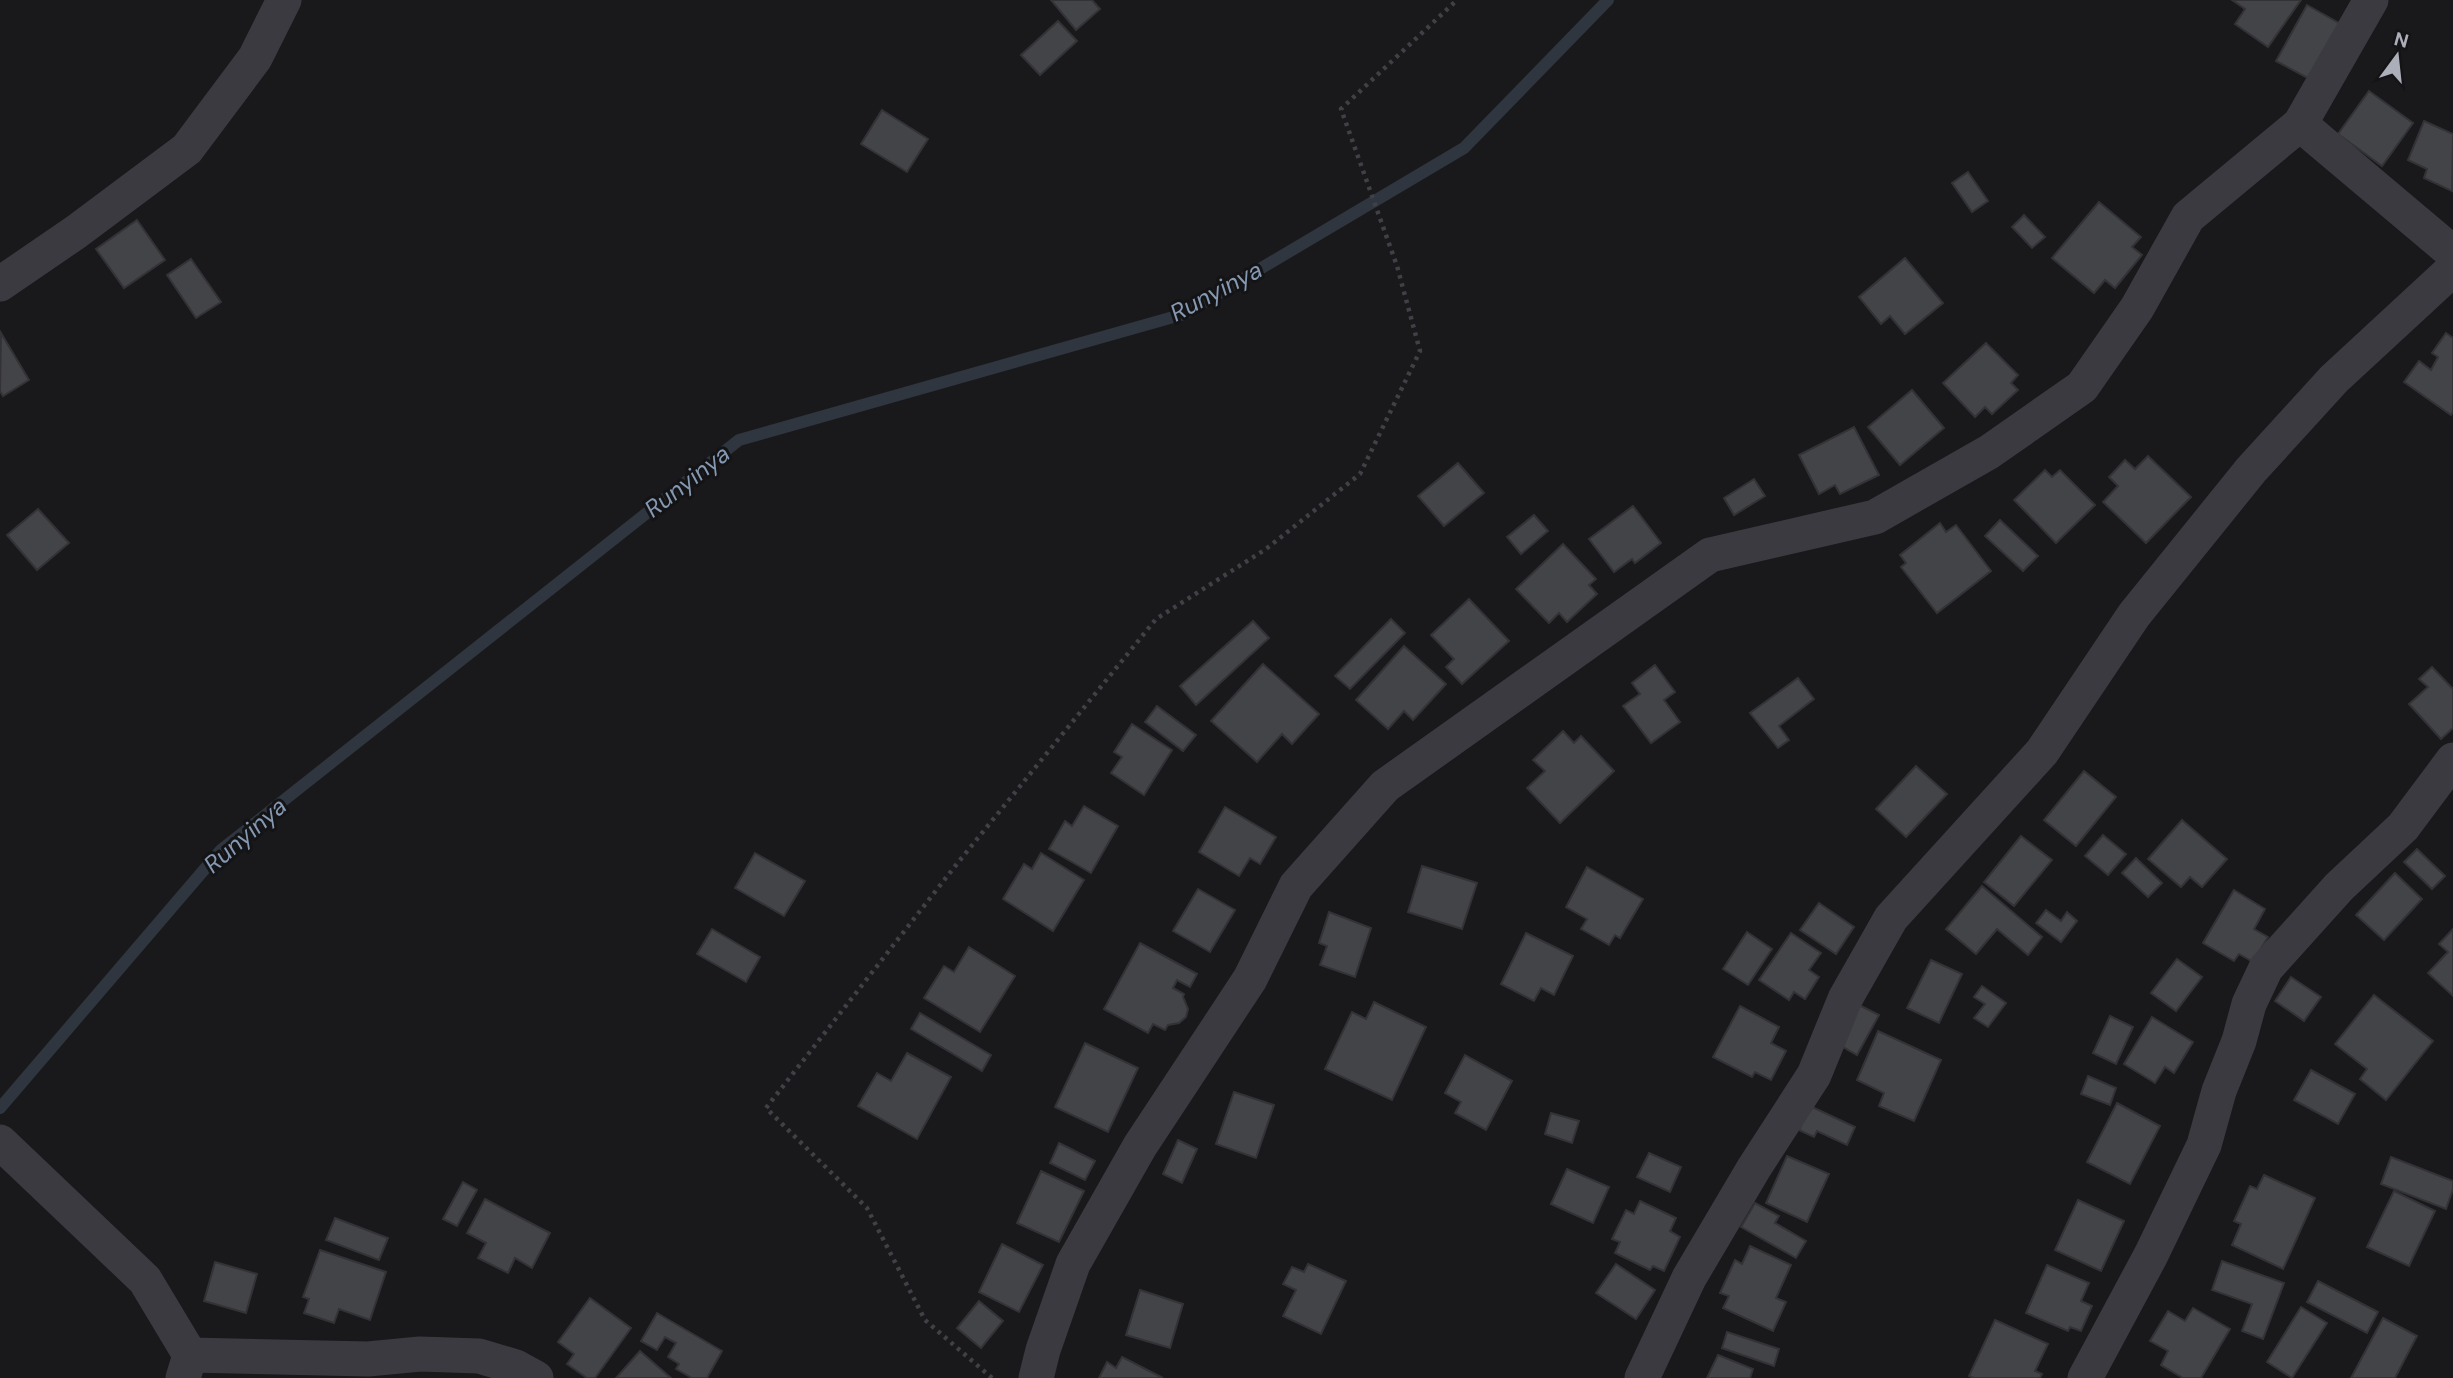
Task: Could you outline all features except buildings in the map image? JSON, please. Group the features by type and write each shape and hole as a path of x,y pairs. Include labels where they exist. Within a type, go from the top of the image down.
{"street":[{"path":"0,284 76,232 187,149 255,58 284,0"},
{"path":"1036,1378 1073,1264 1140,1146 1250,979 1296,886 1385,786 1710,555 1875,517 1989,452 2082,387 2137,308 2188,216 2300,124 2371,0"},
{"path":"2300,124 2453,253"},
{"path":"1642,1378 1689,1278 1754,1168 1814,1075 1845,999 1891,918 2042,752 2134,615 2251,470 2334,379 2453,269"},
{"path":"2085,1378 2151,1255 2204,1145 2219,1091 2239,1041 2249,1004 2266,968 2339,887 2403,827 2453,760"},
{"path":"0,1142 145,1280 186,1367 368,1359 420,1354 479,1356 516,1367 536,1378"}],"path":[{"path":"992,1378 925,1320 867,1208 766,1108 956,865 1156,619 1266,549 1360,474 1420,351 1397,265 1341,109 1457,0"}],"waterway":[{"name":"Runyinya","path":"0,1108 221,850 739,440 1184,314 1464,148 1608,0"}]}
